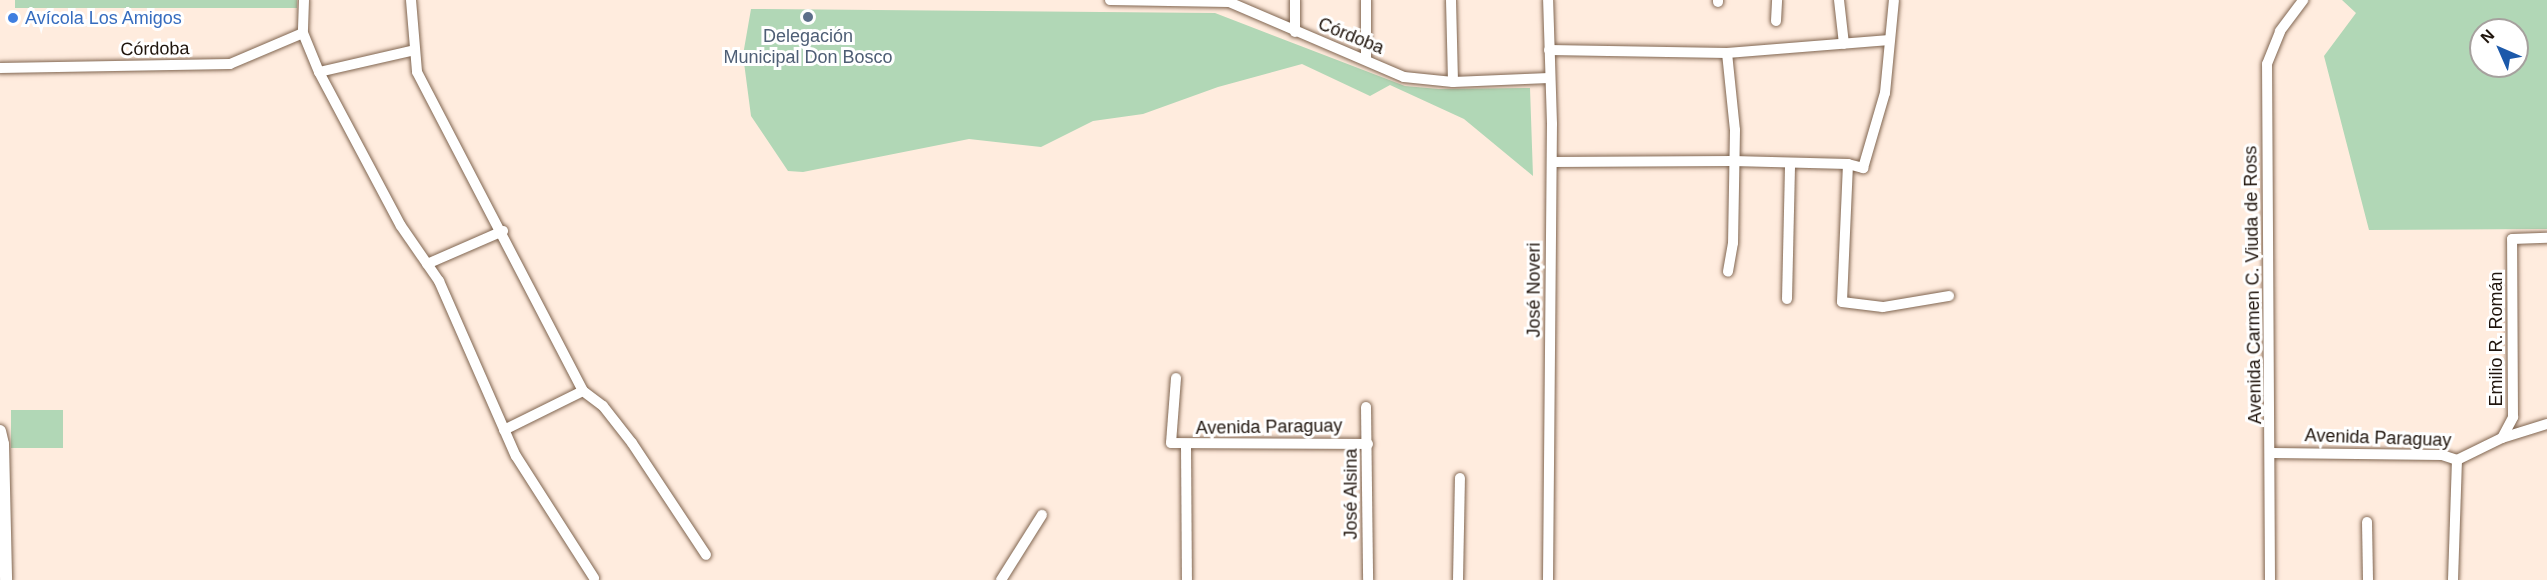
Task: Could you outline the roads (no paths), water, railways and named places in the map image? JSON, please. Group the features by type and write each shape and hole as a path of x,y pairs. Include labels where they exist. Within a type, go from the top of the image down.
{"main road":[{"path":"0,431 6,580"}],"street":[{"path":"304,0 303,33 319,72 401,226 439,281 504,430 594,578"},
{"path":"411,0 417,72 503,231 583,391 603,406 632,443 706,555"},
{"name":"Córdoba","path":"1110,0 1229,1 1295,32 1366,58 1404,77 1453,82 1549,78"},
{"path":"1295,0 1295,32"},
{"path":"1366,0 1366,58"},
{"path":"1451,0 1453,82"},
{"name":"José Noveri","path":"1548,0 1552,162 1548,580"},
{"path":"1776,21 1777,0"},
{"path":"1839,0 1844,44"},
{"path":"1552,162 1733,161 1848,164 1863,168 1886,93 1894,0"},
{"name":"Avenida Carmen C. Viuda de Ross","path":"2270,580 2272,453 2267,64 2280,31 2303,0"},
{"name":"Córdoba","path":"0,68 230,64 303,33"},
{"path":"1549,50 1727,53 1889,40"},
{"path":"319,72 415,50"},
{"path":"1727,53 1735,130 1733,243 1728,273"},
{"path":"1787,299 1790,163"},
{"path":"1848,164 1842,302 1883,307 1949,296"},
{"path":"427,264 503,231"},
{"name":"Emilio R. Román","path":"2502,438 2513,417 2512,239 2547,238"},
{"name":"Avenida Paraguay","path":"1176,378 1171,443 1186,446 1368,444"},
{"path":"504,430 583,391"},
{"name":"José Alsina","path":"1366,407 1368,580"},
{"name":"Avenida Paraguay","path":"2272,453 2442,455 2457,460 2502,438 2547,424"},
{"path":"1186,446 1187,580"},
{"path":"2453,580 2457,460"},
{"path":"1458,580 1460,478"},
{"path":"1001,580 1042,515"},
{"path":"2367,522 2368,580"}],"place":[{"name":"Delegación Municipal Don Bosco","path":"808,17"},
{"name":"Avícola Los Amigos","path":"13,18"}]}
